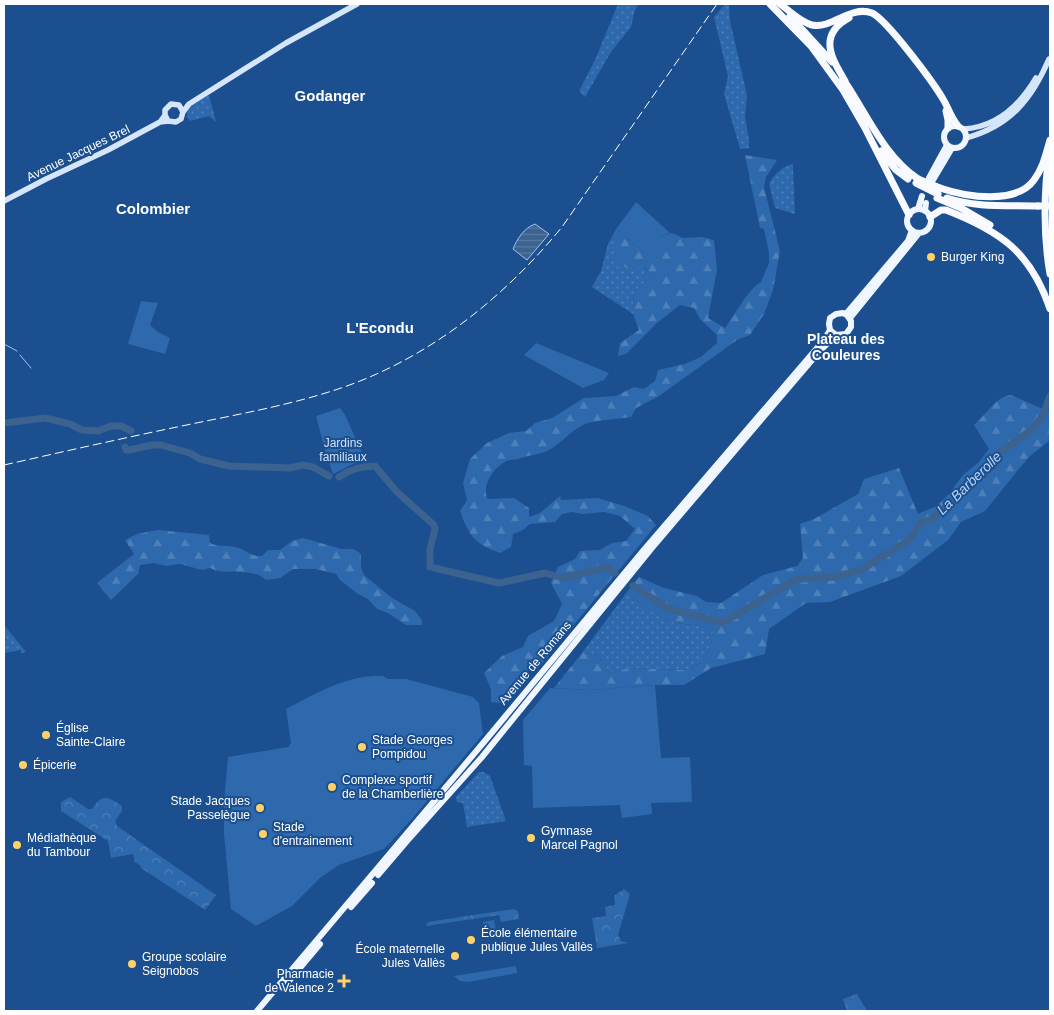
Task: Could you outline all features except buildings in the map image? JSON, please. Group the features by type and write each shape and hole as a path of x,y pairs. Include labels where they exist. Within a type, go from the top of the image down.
{"highway":[{"path":"770,4 787,20 825,64 884,156 896,170 993,227 1014,244 1025,257 1044,289 1050,309"},
{"path":"779,4 796,17 814,25 829,23 855,12 867,12 879,17 889,27 938,92 961,128"},
{"path":"779,4 829,59 845,81"},
{"path":"916,183 893,157 831,56 830,45 832,35 839,25 853,17 864,16 875,19 888,31 943,105 947,114 948,128"},
{"path":"866,128 909,215"},
{"path":"938,193 1003,196 1018,192 1029,185 1041,168 1050,140"},
{"path":"1050,148 1046,182 1045,220 1050,274"},
{"path":"938,193 971,200 1050,204"},
{"path":"930,217 943,210 986,227 1027,262"}],"main road":[{"path":"188,104 179,121 174,122 167,118 165,110 169,105 188,104 286,43 357,4"},
{"path":"952,147 944,135 948,128 985,125 1015,106 1027,93 1049,58"},
{"path":"931,179 952,147 963,145 966,138 991,129 1006,120 1018,109 1033,91 1049,58"},
{"path":"179,105 184,112"},
{"name":"Avenue Jacques Brel","path":"4,201 108,150 167,118"},
{"path":"961,128 966,138"},
{"path":"921,210 922,196"},
{"path":"921,210 926,202"},
{"path":"921,210 930,217 929,227 926,231 919,233 912,230 908,223 909,215 913,211 921,210"},
{"name":"Avenue de Romans","path":"848,316 908,240 912,230"},
{"name":"Avenue de Romans","path":"848,316 919,233"},
{"name":"Avenue de Romans","path":"749,431 824,340 830,330 829,321 832,316 838,313 848,316"},
{"name":"Avenue de Romans","path":"257,1011 643,551 818,353 836,335 843,335 848,332 852,327 848,316"},
{"path":"830,330 836,335"},
{"name":"Avenue de Romans","path":"263,1011 300,970 407,841 482,757 743,438"}],"green space":[{"path":"618,4 638,4 631,27 611,52 585,97 579,91 595,60"},
{"path":"725,4 729,4 730,21 747,95 745,116 749,148 740,149 724,94 728,76 714,17"},
{"path":"209,95 216,122 209,116 190,121 187,117 189,109"},
{"path":"745,155 777,160 766,177 764,187 780,251 773,290 764,314 750,335 737,340 659,396 636,408 631,417 585,424 547,451 510,460 498,467 490,476 486,487 487,498 514,498 529,508 529,517 540,513 560,496 561,500 598,498 648,516 656,525 540,666 530,669 509,687 502,703 491,702 491,689 484,673 502,656 523,647 528,636 554,621 562,604 551,583 558,567 575,559 580,551 600,550 612,543 626,541 635,529 620,516 604,512 583,514 572,512 562,514 555,522 530,524 523,530 513,534 511,547 500,553 491,550 474,538 466,526 460,511 467,500 463,483 470,459 487,443 509,433 526,431 535,423 552,418 584,398 616,396 634,387 644,389 655,381 658,370 685,364 701,357 717,343 717,335 700,319 694,308 680,305 658,322 626,354 618,356 620,343 639,330 633,314 634,292 647,280 649,272 645,267 630,270 615,261 613,239 616,229 644,252 659,237 672,233 683,238 701,237 714,240 717,270 708,318 725,328 745,298 761,282 769,263 764,229 760,228"},
{"path":"793,164 795,214 775,208 769,184 779,171"},
{"path":"636,202 670,233 659,237 655,248 644,252 616,229"},
{"path":"616,229 613,239 649,272 647,280 634,292 633,314 592,287 601,271 608,244"},
{"path":"141,301 158,303 150,325 158,332 170,338 165,354 128,344"},
{"path":"536,343 609,373 604,380 583,388 524,355"},
{"path":"1011,395 1050,412 1050,440 1030,456 985,511 961,522 948,540 901,576 830,602 806,603 769,629 765,654 711,668 684,685 655,685 589,690 554,688 582,653 598,655 610,673 629,668 686,670 703,662 711,645 713,631 703,627 667,620 643,606 627,592 639,577 664,588 697,596 706,602 721,603 763,575 797,566 803,558 800,524 814,519 858,494 864,479 899,468 918,514 936,506 949,494 963,475 979,462 989,449 974,425 996,402"},
{"name":"Jardins familiaux","path":"340,408 364,457 361,462 333,474 316,416"},
{"path":"158,530 209,535 210,543 235,547 258,556 262,556 268,550 280,550 292,541 303,538 341,549 354,549 361,554 361,567 364,575 392,598 415,611 422,620 422,625 406,625 388,613 377,609 368,599 340,580 336,574 316,569 293,569 280,578 266,580 253,573 224,572 210,568 202,570 180,564 166,566 154,563 140,565 138,574 111,600 97,583 134,554 125,540 137,534"},
{"path":"627,592 649,610 667,620 703,627 713,631 711,645 703,662 686,670 629,668 610,673 598,655 582,653"},
{"path":"4,625 26,652 21,653 21,650 4,653 6,639 4,636"},
{"name":"Complexe sportif de la Chamberlière","path":"383,676 388,679 406,679 473,697 479,703 483,734 411,820 384,849 339,865 321,877 292,906 256,926 231,909 224,834 224,802 228,757 288,747 291,743 286,709 339,684 361,677"},
{"path":"655,685 661,758 690,757 692,802 651,803 652,814 622,818 620,805 533,808 532,766 524,765 523,720 550,688 589,690"},
{"path":"479,772 484,772 490,776 506,821 467,827 463,803 457,802 456,797"},
{"path":"70,797 88,809 92,809 99,801 106,798 122,806 122,811 115,821 117,826 216,895 205,910 141,868 135,862 133,854 111,858 108,841 61,811 61,802"},
{"path":"624,889 630,894 618,935 621,941 629,943 597,948 592,918 606,916 605,907 615,905 614,896"},
{"path":"514,909 518,911 519,919 501,922 499,915 426,926 428,922"},
{"path":"494,920 497,936 487,938 483,922"},
{"path":"516,966 517,973 468,982 460,981 454,976"},
{"path":"857,994 867,1011 847,1011 843,999"}],"shaded area":[{"path":"535,224 549,234 527,260 513,249 521,234"}],"waterway":[{"path":"4,344 17,351"},
{"path":"20,355 31,368"},
{"name":"La Barberolle","path":"633,586 669,609 719,622 726,621 795,580 835,577 861,570 909,540 921,522 931,520 964,491 995,456 1031,430 1043,415 1050,396"},
{"name":"La Barberolle","path":"4,423 45,418 70,424 82,430 98,431 111,426 121,426 131,431"},
{"name":"La Barberolle","path":"125,447 126,450 129,450 161,445 190,453 200,459 229,466 290,468 303,465 313,467 329,476"},
{"name":"La Barberolle","path":"339,477 356,468 375,466 397,492 434,525 435,529 430,549 430,567"},
{"name":"La Barberolle","path":"434,568 499,583 545,573 563,578 607,567 615,573"}],"railway":[{"path":"4,465 313,397 366,379 398,364 429,346 487,304 513,280 562,227 717,4"}],"place":[{"name":"Burger King","path":"931,257"},
{"name":"Église Sainte-Claire","path":"46,735"},
{"name":"Stade Georges Pompidou","path":"362,747"},
{"name":"Épicerie","path":"23,765"},
{"name":"Complexe sportif de la Chamberlière","path":"332,787"},
{"name":"Stade Jacques Passelègue","path":"260,808"},
{"name":"Stade d'entrainement","path":"263,834"},
{"name":"Gymnase Marcel Pagnol","path":"531,838"},
{"name":"Médiathèque du Tambour","path":"17,845"},
{"name":"École élémentaire publique Jules Vallès","path":"471,940"},
{"name":"École maternelle Jules Vallès","path":"455,956"},
{"name":"Groupe scolaire Seignobos","path":"132,964"},
{"name":"Pharmacie de Valence 2","path":"344,981"}],"district":[{"name":"Godanger","path":"330,95"},
{"name":"Colombier","path":"153,208"},
{"name":"L'Econdu","path":"380,327"},
{"name":"Plateau des Couleures","path":"846,348"}]}
